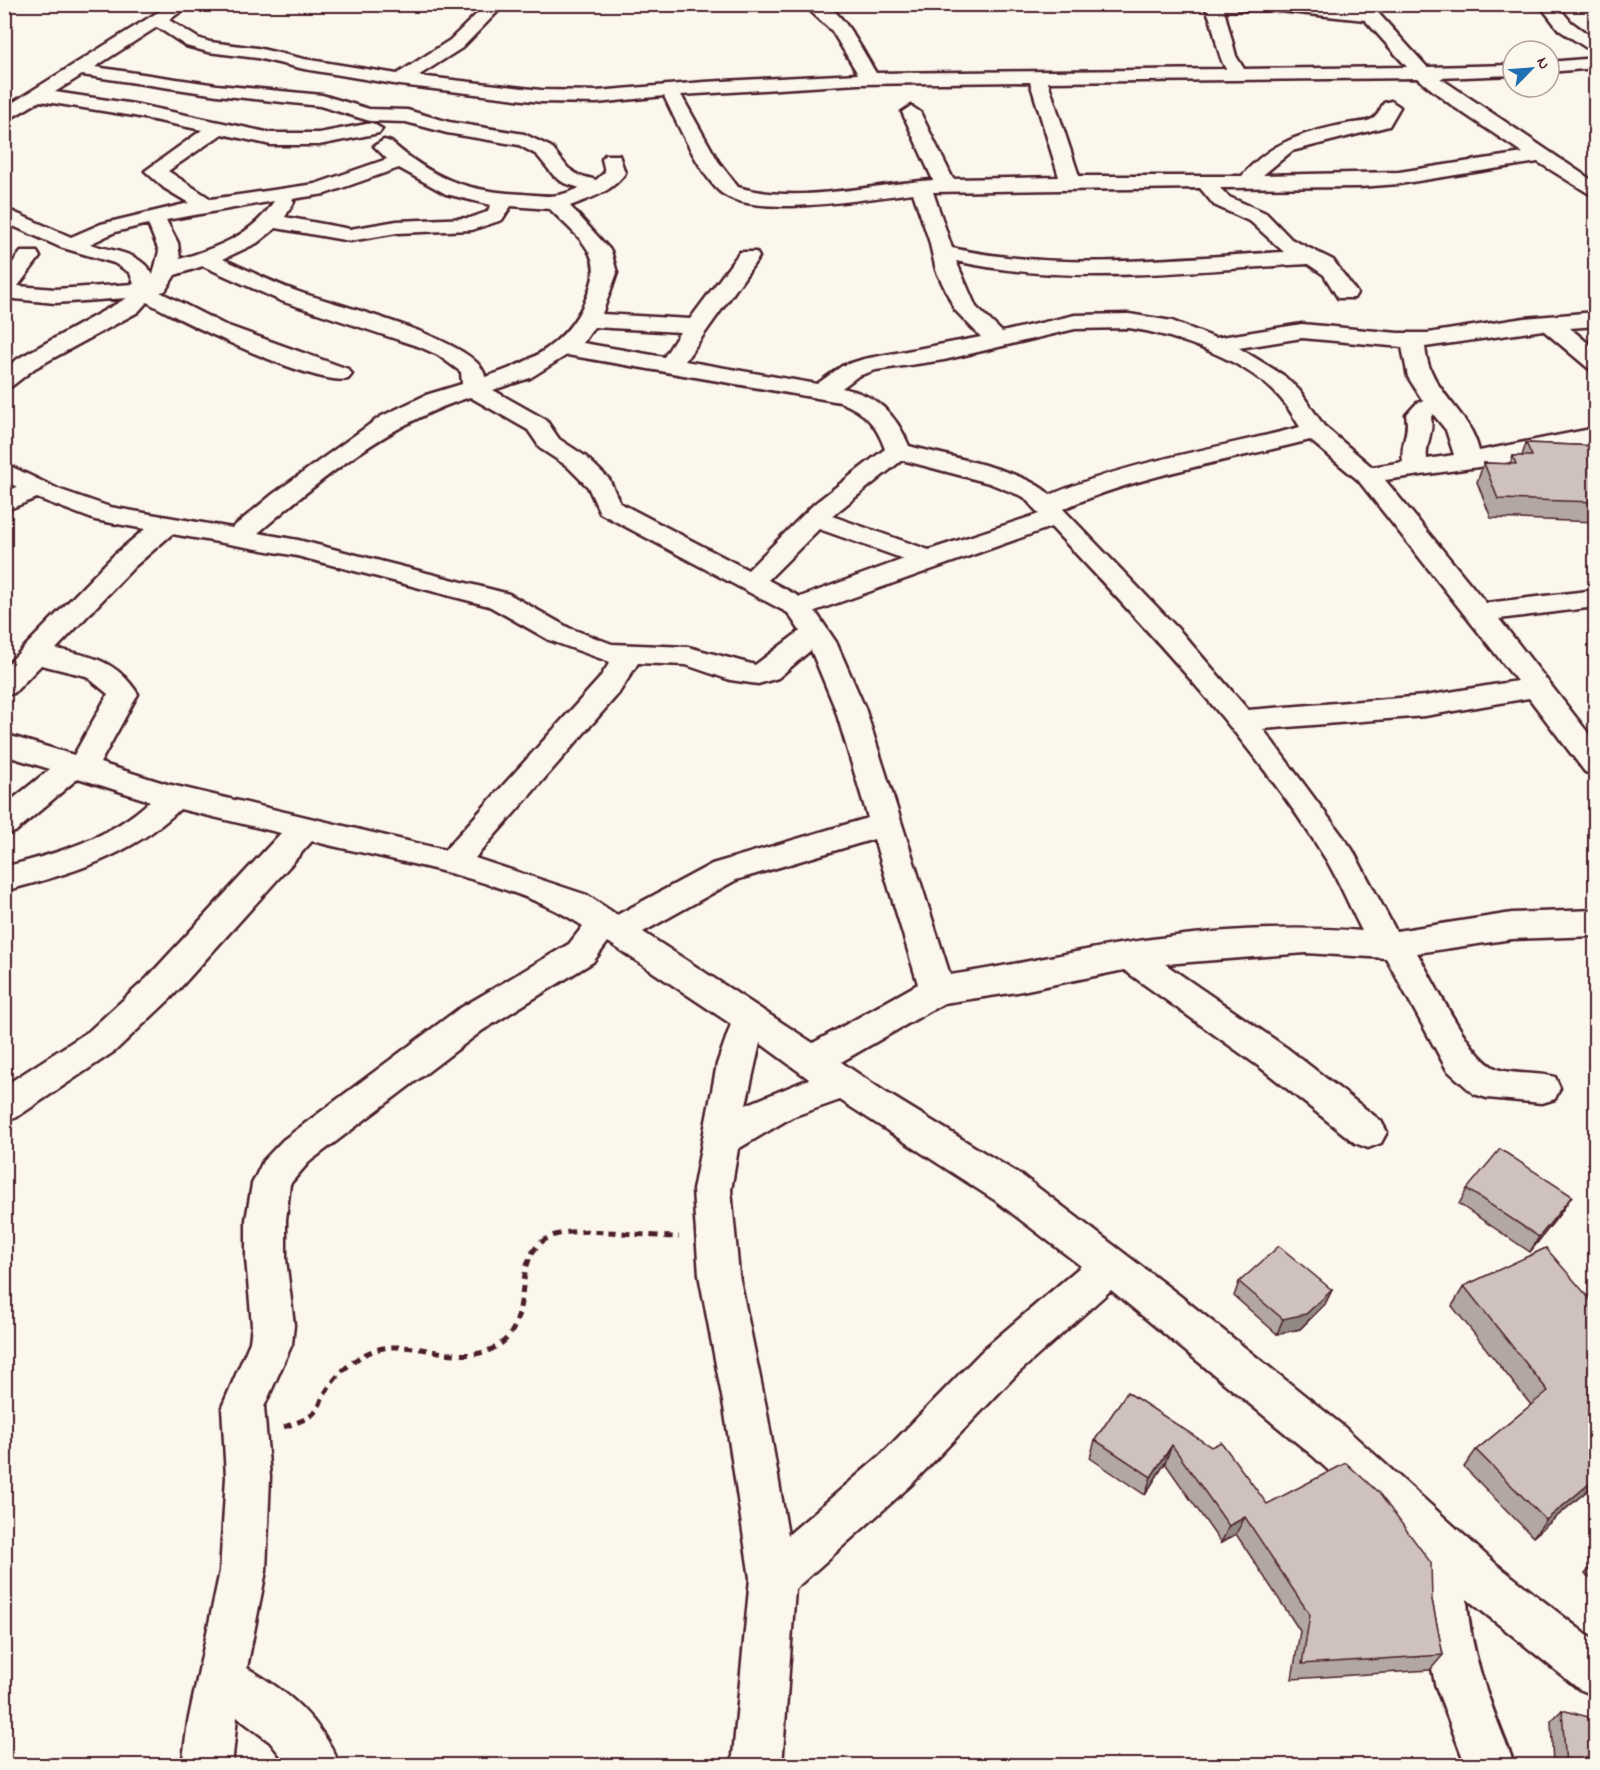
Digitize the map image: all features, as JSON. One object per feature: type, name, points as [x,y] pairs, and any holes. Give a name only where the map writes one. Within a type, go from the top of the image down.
[{"type":"street","points":[[4,116],[183,4]]},
{"type":"street","points":[[497,4],[456,44],[396,79],[370,106],[370,119],[376,140],[401,161],[450,188],[475,196],[504,200],[557,204],[600,187],[615,173],[612,159]]},
{"type":"street","points":[[811,4],[839,29],[870,79]]},
{"type":"street","points":[[1547,4],[1565,26],[1596,49]]},
{"type":"street","points":[[1211,5],[1365,10],[1422,73],[1540,156],[1596,192]]},
{"type":"street","points":[[1211,5],[1217,12],[1227,56],[1239,76]]},
{"type":"street","points":[[159,21],[192,42],[208,47],[257,53],[304,64],[396,79],[541,96],[597,97],[870,79],[1239,76],[1501,70]]},
{"type":"street","points":[[1561,66],[1596,63]]},
{"type":"street","points":[[76,69],[217,90],[322,101],[370,119]]},
{"type":"street","points":[[1037,77],[1071,183]]},
{"type":"street","points":[[670,91],[715,174],[727,189],[746,197],[780,200],[946,185],[1399,178],[1540,156]]},
{"type":"street","points":[[4,96],[134,110],[271,139],[319,139],[370,119],[407,116],[447,128],[524,140],[544,151],[561,172],[571,179],[600,187]]},
{"type":"street","points":[[1247,182],[1261,165],[1285,147],[1348,129],[1375,125],[1382,122],[1391,107]]},
{"type":"street","points":[[911,112],[946,185]]},
{"type":"street","points":[[4,381],[27,363],[130,307],[146,294],[171,263],[182,208],[155,171],[218,128]]},
{"type":"street","points":[[72,244],[108,228],[182,208],[288,195],[338,184],[401,161]]},
{"type":"street","points":[[1207,182],[1213,194],[1223,204],[1255,215],[1290,247],[1315,257],[1336,273],[1346,293]]},
{"type":"street","points":[[921,187],[947,270],[966,310],[996,339]]},
{"type":"street","points":[[211,261],[253,236],[273,220],[288,195]]},
{"type":"street","points":[[182,208],[222,210],[350,235],[397,227],[464,225],[484,222],[495,216],[504,200]]},
{"type":"street","points":[[239,536],[282,499],[389,422],[435,400],[522,373],[573,341],[587,320],[606,273],[600,251],[557,204]]},
{"type":"street","points":[[4,214],[72,244],[133,265],[139,270],[145,283],[146,294]]},
{"type":"street","points":[[942,252],[996,264],[1051,267],[1130,267],[1315,257]]},
{"type":"street","points":[[29,256],[4,290],[55,296],[127,291],[146,294],[215,329],[281,355],[340,374]]},
{"type":"street","points":[[672,364],[696,326],[748,257]]},
{"type":"street","points":[[133,265],[211,261],[289,296],[446,350],[473,369],[474,389]]},
{"type":"street","points":[[1215,345],[1302,331],[1413,340],[1596,319]]},
{"type":"street","points":[[587,320],[696,326]]},
{"type":"street","points":[[822,392],[850,371],[872,364],[944,353],[1075,322],[1129,321],[1164,326],[1241,357],[1275,380],[1291,395],[1315,431],[1367,475],[1479,612],[1596,765]]},
{"type":"street","points":[[1548,323],[1567,336],[1596,363]]},
{"type":"street","points":[[1413,340],[1412,354],[1417,372],[1436,405],[1464,439],[1468,460]]},
{"type":"street","points":[[564,347],[672,364],[854,399],[881,413],[891,429],[898,451]]},
{"type":"street","points":[[474,389],[537,425],[550,444],[576,461],[600,484],[609,507],[657,536],[752,581],[798,607],[822,642],[849,708],[937,990]]},
{"type":"street","points":[[1416,467],[1413,446],[1421,429],[1419,415],[1426,408],[1436,405]]},
{"type":"street","points":[[798,607],[1050,512],[1082,491],[1178,462],[1246,449],[1315,431]]},
{"type":"street","points":[[1367,475],[1541,448],[1596,435]]},
{"type":"street","points":[[752,581],[815,519],[898,451]]},
{"type":"street","points":[[898,451],[998,478],[1033,492],[1171,638],[1274,762],[1341,857],[1460,1060],[1487,1083],[1542,1088]]},
{"type":"street","points":[[4,470],[37,488],[104,514],[239,536],[342,558],[499,600],[559,634],[608,653],[688,656],[740,674],[758,675],[768,671],[789,652],[816,633]]},
{"type":"street","points":[[4,503],[37,488]]},
{"type":"street","points":[[815,519],[929,559]]},
{"type":"street","points":[[4,686],[124,561],[166,525]]},
{"type":"street","points":[[1479,612],[1596,598]]},
{"type":"street","points":[[4,824],[77,767],[123,694],[113,677],[81,664],[34,654]]},
{"type":"street","points":[[452,863],[609,686],[629,655]]},
{"type":"street","points":[[1240,721],[1425,706],[1536,687]]},
{"type":"street","points":[[4,744],[173,797],[492,874],[575,904],[845,1084],[1010,1189],[1328,1441],[1480,1580],[1596,1672]]},
{"type":"street","points":[[4,879],[94,854],[150,822],[173,797]]},
{"type":"street","points":[[207,1766],[220,1680],[243,1571],[248,1477],[243,1407],[271,1344],[273,1305],[266,1259],[266,1220],[271,1184],[277,1172],[296,1151],[470,1020],[581,953],[610,927],[724,872],[886,824]]},
{"type":"street","points":[[4,1106],[102,1041],[159,988],[304,828]]},
{"type":"street","points":[[813,1062],[834,1047],[937,990],[1017,979],[1129,956],[1252,942],[1306,940],[1391,944],[1512,926],[1596,923]]},
{"type":"street","points":[[1129,956],[1274,1058],[1368,1132]]},
{"type":"street","points":[[750,1019],[735,1064],[711,1190],[719,1275],[745,1407],[772,1578],[758,1766]]},
{"type":"street","points":[[720,1142],[747,1121],[800,1096],[845,1084]]},
{"type":"street","points":[[772,1578],[895,1471],[1001,1361],[1110,1266]]},
{"type":"street","points":[[1442,1545],[1445,1616],[1459,1684],[1491,1766]]},
{"type":"street","points":[[220,1680],[271,1709],[309,1751],[316,1766]]},
{"type":"path","points":[[245,1445],[316,1412],[325,1393],[341,1372],[358,1357],[380,1348],[422,1347],[470,1355],[501,1344],[513,1330],[519,1312],[528,1260],[538,1244],[553,1236],[588,1234],[716,1236]]},
{"type":"building","points":[[1526,443],[1596,446],[1596,502],[1498,499],[1484,463],[1516,464],[1513,456],[1532,456]]},
{"type":"building","points":[[1500,1149],[1572,1196],[1539,1237],[1467,1189]]},
{"type":"building","points":[[1279,1246],[1332,1290],[1306,1314],[1283,1319],[1239,1282]]},
{"type":"building","points":[[1546,1248],[1596,1306],[1596,1478],[1546,1520],[1476,1450],[1548,1391],[1464,1286]]},
{"type":"building","points":[[1127,1392],[1211,1447],[1221,1442],[1267,1504],[1346,1463],[1379,1493],[1431,1563],[1432,1600],[1443,1655],[1302,1664],[1310,1615],[1245,1517],[1229,1526],[1172,1445],[1151,1477],[1095,1440]]},
{"type":"building","points":[[1562,1710],[1596,1719],[1596,1766],[1566,1766]]}]
